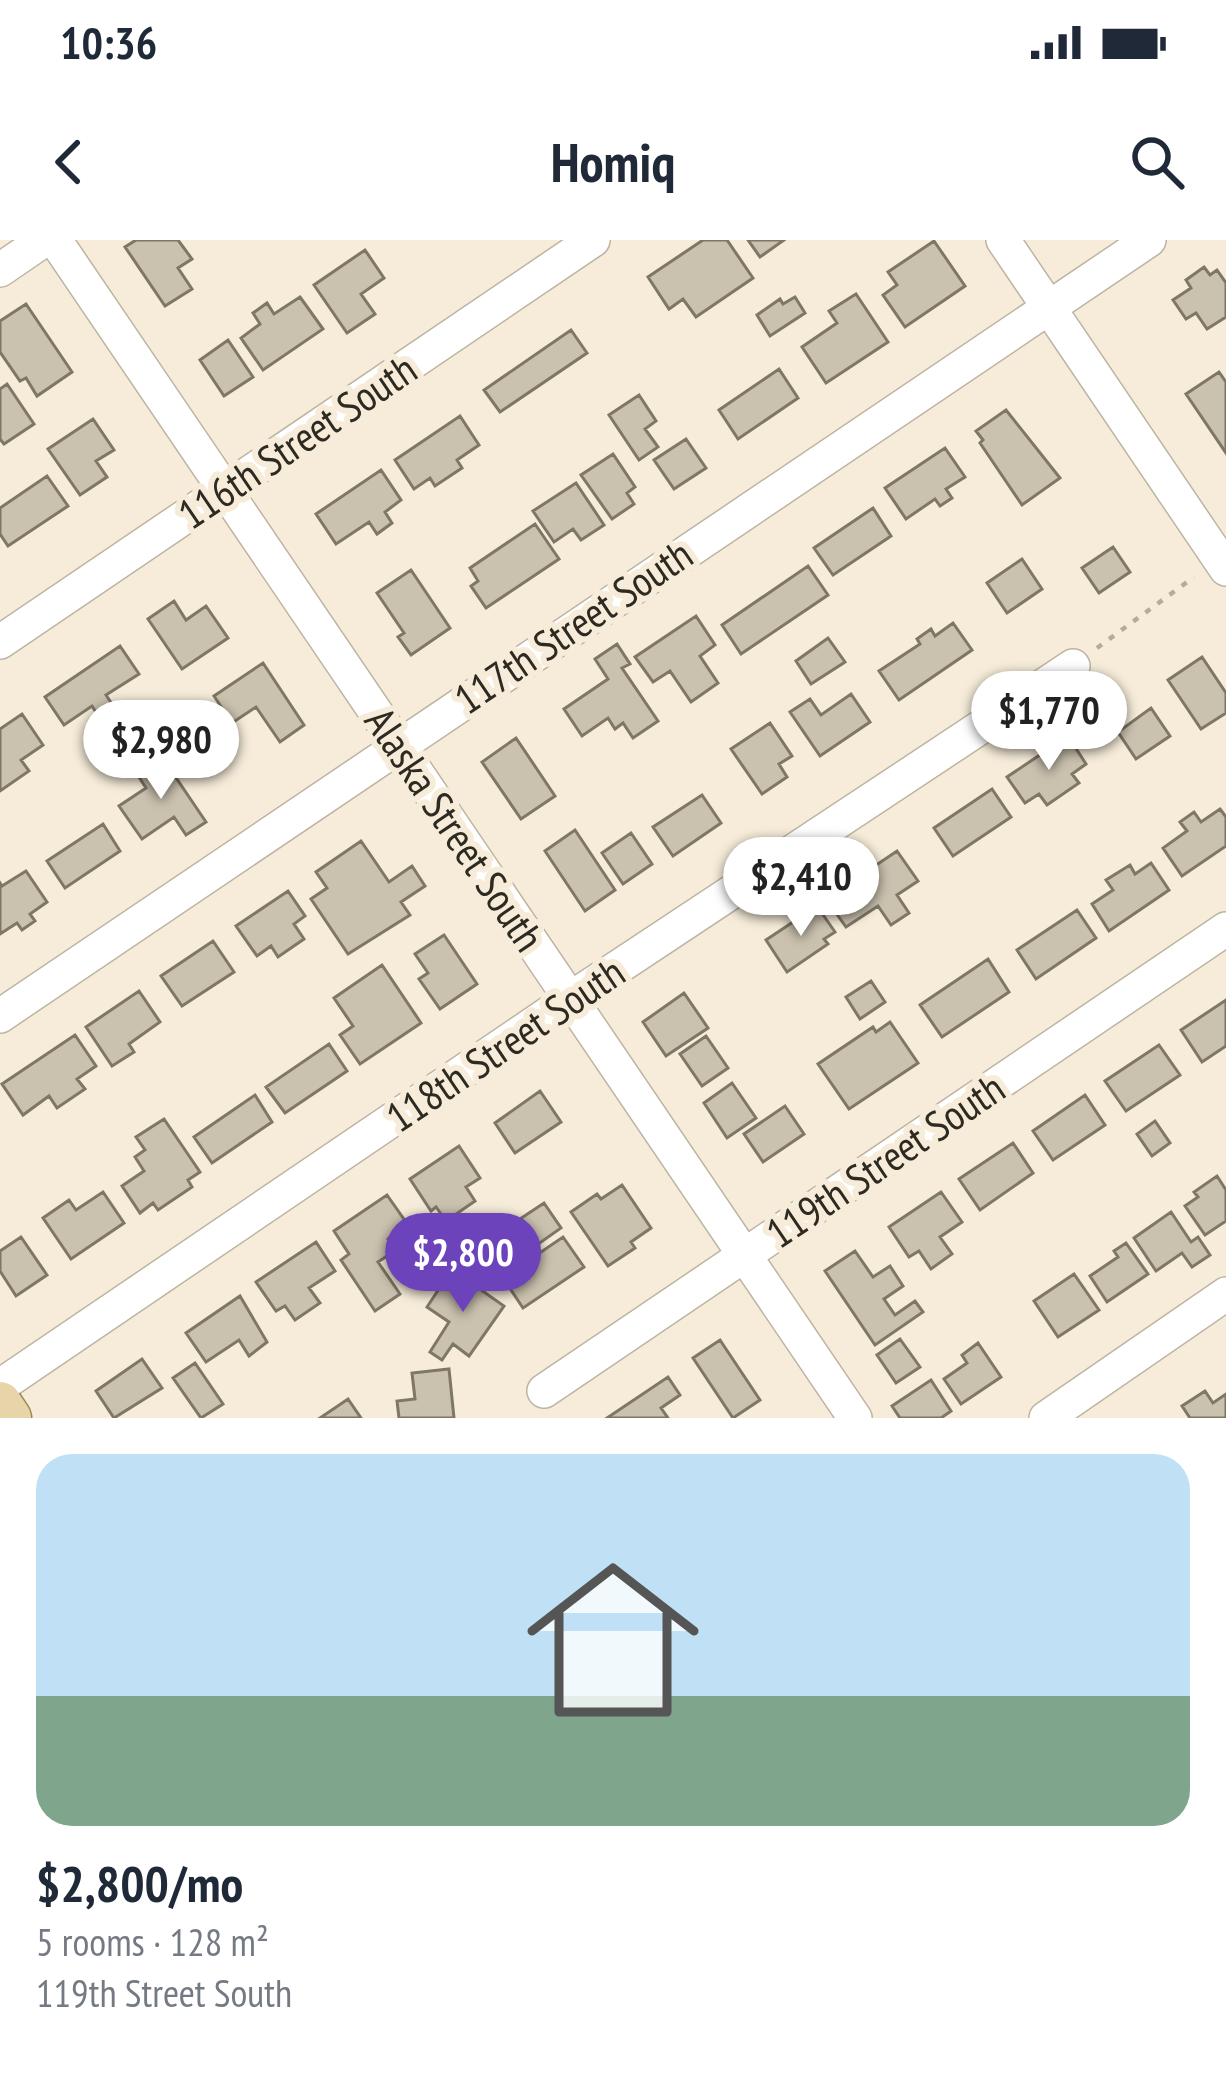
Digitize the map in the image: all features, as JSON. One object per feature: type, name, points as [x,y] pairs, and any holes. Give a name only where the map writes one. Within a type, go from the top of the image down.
[{"type":"main road","points":[[0,1402],[10,1418]]},
{"type":"street","points":[[0,270],[44,240]]},
{"type":"street","name":"Alaska Street South","points":[[55,240],[855,1418]]},
{"type":"street","name":"116th Street South","points":[[0,642],[593,240]]},
{"type":"street","points":[[1003,240],[1224,560]]},
{"type":"street","name":"117th Street South","points":[[0,1016],[1149,240]]},
{"type":"street","name":"118th Street South","points":[[0,1386],[1073,666]]},
{"type":"street","name":"119th Street South","points":[[544,1391],[1226,929]]},
{"type":"street","points":[[1046,1418],[1226,1294]]},
{"type":"path","points":[[1073,666],[1224,560]]},
{"type":"building","points":[[136,240],[178,240],[192,259],[178,268],[192,289],[165,306],[125,247]]},
{"type":"building","points":[[703,240],[727,240],[753,278],[696,317],[683,299],[669,309],[648,277]]},
{"type":"building","points":[[748,240],[784,240],[760,257]]},
{"type":"building","points":[[934,241],[965,286],[905,327],[883,295],[897,285],[888,272]]},
{"type":"building","points":[[365,250],[384,278],[361,294],[375,314],[347,333],[314,285]]},
{"type":"building","points":[[1204,267],[1210,275],[1217,270],[1226,283],[1226,317],[1207,329],[1196,313],[1186,319],[1173,300],[1191,288],[1186,280]]},
{"type":"building","points":[[856,294],[888,342],[826,383],[802,347],[837,323],[829,311]]},
{"type":"building","points":[[300,297],[323,329],[263,370],[241,338],[260,324],[253,313],[267,303],[274,314]]},
{"type":"building","points":[[795,297],[805,313],[770,336],[757,315],[780,299],[783,304]]},
{"type":"building","points":[[26,304],[72,372],[37,396],[0,352],[0,321]]},
{"type":"building","points":[[571,330],[587,353],[500,412],[484,390]]},
{"type":"building","points":[[228,340],[253,377],[224,396],[200,360]]},
{"type":"building","points":[[779,369],[798,398],[738,439],[719,410]]},
{"type":"building","points":[[1219,372],[1226,382],[1226,453],[1186,394]]},
{"type":"building","points":[[7,384],[34,424],[4,444],[0,439],[0,389]]},
{"type":"building","points":[[639,395],[656,421],[645,429],[658,447],[639,460],[609,415]]},
{"type":"building","points":[[1006,410],[1060,478],[1022,505],[976,431]]},
{"type":"building","points":[[460,416],[479,445],[457,460],[462,468],[435,486],[430,478],[414,489],[395,460]]},
{"type":"building","points":[[93,419],[114,450],[96,461],[107,477],[80,495],[48,449]]},
{"type":"building","points":[[686,439],[706,468],[674,489],[654,460]]},
{"type":"building","points":[[945,448],[965,477],[946,489],[952,498],[940,506],[935,499],[906,519],[885,488]]},
{"type":"building","points":[[613,454],[635,487],[627,493],[634,504],[612,519],[581,475]]},
{"type":"building","points":[[381,470],[401,500],[385,512],[392,523],[377,534],[369,522],[336,544],[316,514]]},
{"type":"building","points":[[47,476],[68,506],[8,546],[0,534],[0,508]]},
{"type":"building","points":[[576,483],[604,525],[581,540],[573,529],[554,542],[533,511]]},
{"type":"building","points":[[873,508],[891,536],[833,575],[814,548]]},
{"type":"building","points":[[535,524],[559,559],[486,608],[471,586],[478,581],[470,568]]},
{"type":"building","points":[[1113,547],[1130,572],[1099,593],[1082,568]]},
{"type":"building","points":[[1022,559],[1042,589],[1007,613],[987,583]]},
{"type":"building","points":[[808,566],[828,595],[741,654],[722,625]]},
{"type":"building","points":[[411,570],[450,628],[411,655],[398,637],[404,633],[377,593]]},
{"type":"building","points":[[174,601],[186,620],[206,606],[228,638],[182,669],[148,619]]},
{"type":"building","points":[[696,616],[715,645],[700,656],[718,683],[691,702],[670,671],[653,682],[635,657]]},
{"type":"building","points":[[953,623],[972,650],[899,700],[879,671],[920,644],[917,639],[931,629],[935,636]]},
{"type":"building","points":[[828,638],[845,662],[811,684],[796,661]]},
{"type":"building","points":[[617,644],[630,664],[622,668],[658,721],[633,738],[623,723],[615,729],[608,718],[582,736],[564,709],[608,679],[595,659]]},
{"type":"building","points":[[120,646],[139,674],[106,695],[112,704],[97,714],[92,706],[64,725],[45,697]]},
{"type":"building","points":[[1202,657],[1226,693],[1226,713],[1201,729],[1168,680]]},
{"type":"building","points":[[263,663],[304,725],[280,742],[256,707],[232,723],[214,696]]},
{"type":"building","points":[[851,694],[870,722],[820,756],[790,712],[810,699],[821,715]]},
{"type":"building","points":[[1151,708],[1170,736],[1136,759],[1118,732]]},
{"type":"building","points":[[22,714],[43,745],[21,760],[29,771],[0,791],[0,729]]},
{"type":"building","points":[[770,723],[792,756],[779,764],[787,777],[762,794],[731,749]]},
{"type":"building","points":[[1068,736],[1086,764],[1072,774],[1079,783],[1047,805],[1039,794],[1025,803],[1007,777]]},
{"type":"building","points":[[516,738],[555,796],[521,819],[482,762]]},
{"type":"building","points":[[162,757],[206,822],[186,835],[174,817],[142,839],[119,806],[146,788],[137,774]]},
{"type":"building","points":[[992,789],[1011,817],[953,856],[934,828]]},
{"type":"building","points":[[702,795],[721,823],[673,856],[653,827]]},
{"type":"building","points":[[1220,809],[1226,817],[1226,846],[1182,876],[1163,848],[1187,831],[1180,822],[1194,812],[1201,822]]},
{"type":"building","points":[[103,824],[120,851],[65,888],[47,861]]},
{"type":"building","points":[[575,830],[615,890],[585,911],[545,851]]},
{"type":"building","points":[[631,833],[652,864],[623,884],[602,853]]},
{"type":"building","points":[[361,841],[389,882],[412,866],[425,886],[401,902],[410,915],[348,954],[311,899],[327,888],[316,872]]},
{"type":"building","points":[[897,851],[918,881],[897,895],[909,913],[891,925],[878,906],[846,927],[826,899]]},
{"type":"building","points":[[1151,863],[1169,890],[1109,931],[1092,904],[1113,890],[1106,880],[1130,865],[1135,874]]},
{"type":"building","points":[[26,871],[47,902],[30,914],[35,921],[22,930],[17,923],[0,934],[0,883]]},
{"type":"building","points":[[288,891],[305,916],[294,924],[304,939],[278,957],[271,946],[257,956],[236,926]]},
{"type":"building","points":[[817,906],[835,932],[824,939],[828,944],[787,972],[766,940]]},
{"type":"building","points":[[1077,910],[1096,938],[1036,979],[1017,950]]},
{"type":"building","points":[[444,935],[477,984],[440,1009],[419,979],[428,973],[415,954]]},
{"type":"building","points":[[213,941],[234,972],[182,1006],[161,976]]},
{"type":"building","points":[[988,959],[1009,992],[942,1037],[920,1005]]},
{"type":"building","points":[[382,965],[421,1023],[360,1064],[340,1035],[353,1026],[334,998]]},
{"type":"building","points":[[871,981],[885,1002],[860,1019],[846,997]]},
{"type":"building","points":[[139,991],[160,1022],[129,1044],[134,1052],[112,1066],[86,1027]]},
{"type":"building","points":[[684,993],[708,1028],[666,1056],[643,1022]]},
{"type":"building","points":[[1226,1000],[1226,1046],[1202,1062],[1181,1030]]},
{"type":"building","points":[[890,1022],[918,1063],[849,1109],[818,1064],[873,1027],[876,1032]]},
{"type":"building","points":[[75,1035],[96,1066],[77,1079],[85,1089],[57,1108],[49,1096],[23,1115],[2,1084]]},
{"type":"building","points":[[706,1036],[728,1068],[702,1086],[680,1054]]},
{"type":"building","points":[[329,1044],[347,1071],[285,1113],[266,1087]]},
{"type":"building","points":[[1159,1045],[1180,1075],[1126,1111],[1105,1081]]},
{"type":"building","points":[[732,1083],[756,1118],[727,1138],[704,1103]]},
{"type":"building","points":[[540,1091],[561,1122],[515,1153],[495,1123]]},
{"type":"building","points":[[255,1095],[272,1122],[212,1163],[194,1137]]},
{"type":"building","points":[[1085,1095],[1105,1125],[1053,1160],[1033,1131]]},
{"type":"building","points":[[785,1106],[804,1134],[763,1162],[744,1134]]},
{"type":"building","points":[[164,1119],[200,1172],[188,1180],[192,1187],[158,1210],[153,1203],[140,1213],[122,1186],[144,1171],[135,1157],[145,1150],[136,1137]]},
{"type":"building","points":[[1155,1121],[1170,1143],[1152,1156],[1137,1134]]},
{"type":"building","points":[[1013,1143],[1033,1173],[980,1210],[959,1179]]},
{"type":"building","points":[[459,1146],[480,1178],[466,1187],[475,1201],[446,1221],[436,1207],[431,1211],[410,1179]]},
{"type":"building","points":[[1217,1176],[1226,1190],[1226,1221],[1205,1235],[1185,1206],[1198,1197],[1194,1192]]},
{"type":"building","points":[[622,1185],[651,1228],[631,1242],[635,1248],[608,1266],[571,1212],[597,1194],[601,1199]]},
{"type":"building","points":[[103,1192],[124,1223],[71,1259],[43,1218],[69,1200],[76,1210]]},
{"type":"building","points":[[941,1192],[962,1222],[940,1237],[952,1254],[931,1269],[919,1251],[909,1257],[889,1227]]},
{"type":"building","points":[[387,1195],[408,1225],[388,1239],[396,1250],[378,1262],[400,1294],[375,1311],[341,1260],[349,1254],[334,1231]]},
{"type":"building","points":[[544,1203],[561,1228],[537,1245],[520,1219]]},
{"type":"building","points":[[1171,1212],[1191,1242],[1198,1237],[1210,1255],[1192,1267],[1182,1253],[1156,1271],[1134,1238]]},
{"type":"building","points":[[21,1237],[47,1275],[16,1296],[0,1271],[0,1251]]},
{"type":"building","points":[[563,1237],[584,1267],[523,1308],[503,1278]]},
{"type":"building","points":[[316,1242],[335,1271],[309,1288],[320,1303],[295,1320],[285,1306],[276,1311],[256,1282]]},
{"type":"building","points":[[1126,1243],[1148,1274],[1107,1302],[1090,1276],[1118,1257],[1114,1251]]},
{"type":"building","points":[[855,1251],[873,1277],[890,1266],[903,1286],[884,1299],[895,1315],[915,1301],[923,1312],[875,1345],[825,1271]]},
{"type":"building","points":[[457,1273],[504,1306],[469,1356],[453,1344],[442,1360],[430,1352],[449,1322],[427,1307],[443,1283],[447,1286]]},
{"type":"building","points":[[1074,1274],[1099,1310],[1058,1337],[1034,1301]]},
{"type":"building","points":[[240,1296],[267,1342],[249,1356],[239,1340],[206,1362],[186,1333]]},
{"type":"building","points":[[900,1339],[920,1367],[896,1383],[877,1355]]},
{"type":"building","points":[[720,1340],[760,1400],[733,1418],[693,1358]]},
{"type":"building","points":[[978,1343],[1001,1377],[961,1404],[944,1379],[967,1363],[962,1355]]},
{"type":"building","points":[[142,1359],[162,1388],[114,1418],[96,1391]]},
{"type":"building","points":[[195,1363],[223,1404],[201,1418],[173,1378]]},
{"type":"building","points":[[449,1369],[454,1418],[399,1418],[397,1401],[415,1399],[412,1373]]},
{"type":"building","points":[[668,1377],[680,1395],[661,1408],[668,1418],[607,1418]]},
{"type":"building","points":[[931,1380],[951,1411],[941,1418],[900,1418],[892,1406]]},
{"type":"building","points":[[1205,1391],[1213,1403],[1226,1394],[1226,1418],[1190,1418],[1182,1406]]},
{"type":"building","points":[[348,1399],[361,1418],[320,1418]]}]
